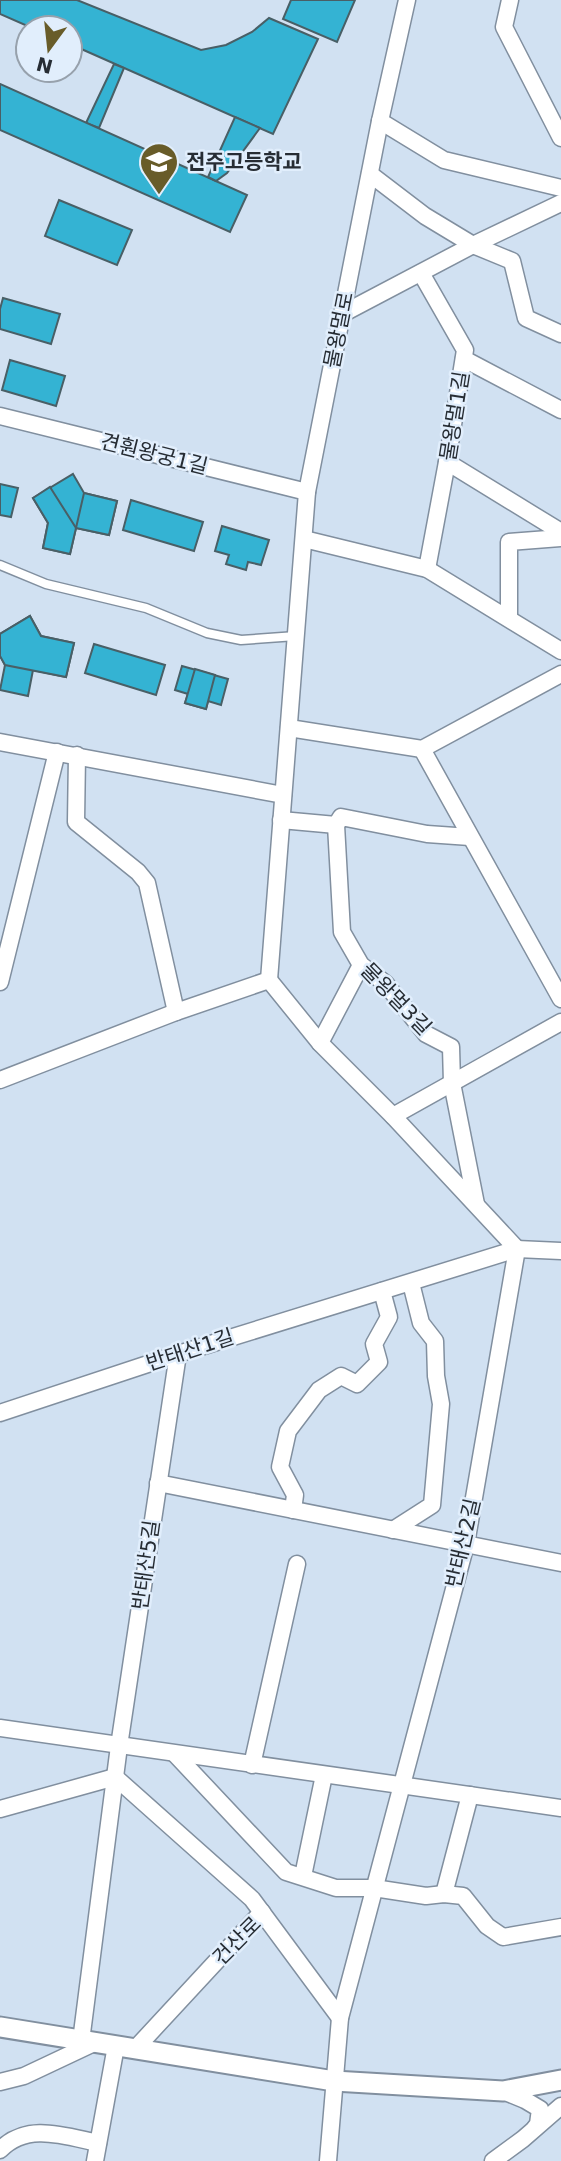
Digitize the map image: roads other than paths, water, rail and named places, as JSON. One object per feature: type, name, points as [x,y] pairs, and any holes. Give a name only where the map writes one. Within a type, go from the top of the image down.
[{"type":"street","name":"물왕멀로","points":[[269,980],[307,492],[380,121],[408,0]]},
{"type":"street","points":[[510,0],[504,27],[561,138]]},
{"type":"street","points":[[380,121],[444,160],[561,188]]},
{"type":"street","points":[[370,174],[425,216],[473,245],[512,261],[526,318],[561,334]]},
{"type":"street","points":[[342,313],[561,203]]},
{"type":"street","name":"물왕멀1길","points":[[421,273],[465,350],[427,569]]},
{"type":"street","points":[[464,359],[561,410]]},
{"type":"street","name":"견훤왕궁1길","points":[[0,416],[307,492]]},
{"type":"street","points":[[447,462],[561,532]]},
{"type":"street","points":[[509,617],[509,542],[561,538]]},
{"type":"street","points":[[304,539],[427,569],[561,651]]},
{"type":"street","points":[[289,728],[422,749],[561,674]]},
{"type":"street","points":[[0,742],[284,795]]},
{"type":"street","points":[[422,749],[561,999]]},
{"type":"street","points":[[0,982],[57,752]]},
{"type":"street","points":[[76,755],[76,822],[138,872],[147,883],[176,1012]]},
{"type":"street","points":[[281,820],[336,825],[341,817],[427,834],[470,836]]},
{"type":"street","name":"물왕멀3길","points":[[336,825],[342,932],[361,965],[385,983],[426,1034],[450,1047],[452,1083],[476,1207]]},
{"type":"street","points":[[320,1043],[361,965]]},
{"type":"street","points":[[0,1080],[176,1012],[269,980],[320,1043],[394,1116],[517,1249]]},
{"type":"street","points":[[394,1116],[561,1022]]},
{"type":"street","name":"반태산1길","points":[[0,1413],[178,1354],[517,1249],[561,1251]]},
{"type":"street","name":"반태산2길","points":[[340,2018],[466,1545],[517,1249]]},
{"type":"street","points":[[393,1530],[432,1506],[441,1404],[436,1376],[435,1341],[421,1322],[411,1283]]},
{"type":"street","points":[[293,1510],[295,1495],[280,1467],[288,1431],[318,1390],[341,1376],[356,1384],[379,1362],[374,1344],[389,1317],[382,1291]]},
{"type":"street","name":"반태산5길","points":[[87,2042],[119,1746],[178,1354]]},
{"type":"street","points":[[158,1483],[561,1563]]},
{"type":"street","points":[[252,1765],[297,1564]]},
{"type":"street","points":[[0,1728],[561,1808]]},
{"type":"street","points":[[175,1754],[286,1872],[336,1888],[374,1888],[426,1896],[463,1896],[487,1926],[503,1937],[561,1927]]},
{"type":"street","points":[[303,1876],[324,1775]]},
{"type":"street","points":[[0,1808],[115,1777],[251,1899],[262,1912]]},
{"type":"street","points":[[444,1894],[470,1795]]},
{"type":"street","name":"건산로","points":[[136,2048],[262,1912],[340,2018]]},
{"type":"street","points":[[328,2161],[340,2018]]},
{"type":"street","points":[[0,2026],[334,2081],[503,2091],[561,2080]]},
{"type":"street","points":[[0,2082],[24,2076],[87,2042]]},
{"type":"street","points":[[95,2161],[116,2046]]},
{"type":"street","points":[[503,2091],[540,2109],[538,2124],[523,2139]]},
{"type":"street","points":[[493,2161],[561,2106]]},
{"type":"street","points":[[0,2150],[7,2142],[34,2132],[98,2143]]},
{"type":"lane","points":[[0,565],[46,584],[146,608],[207,633],[241,640],[296,636]]},
{"type":"place","name":"전주고등학교","points":[[159,196]]}]
